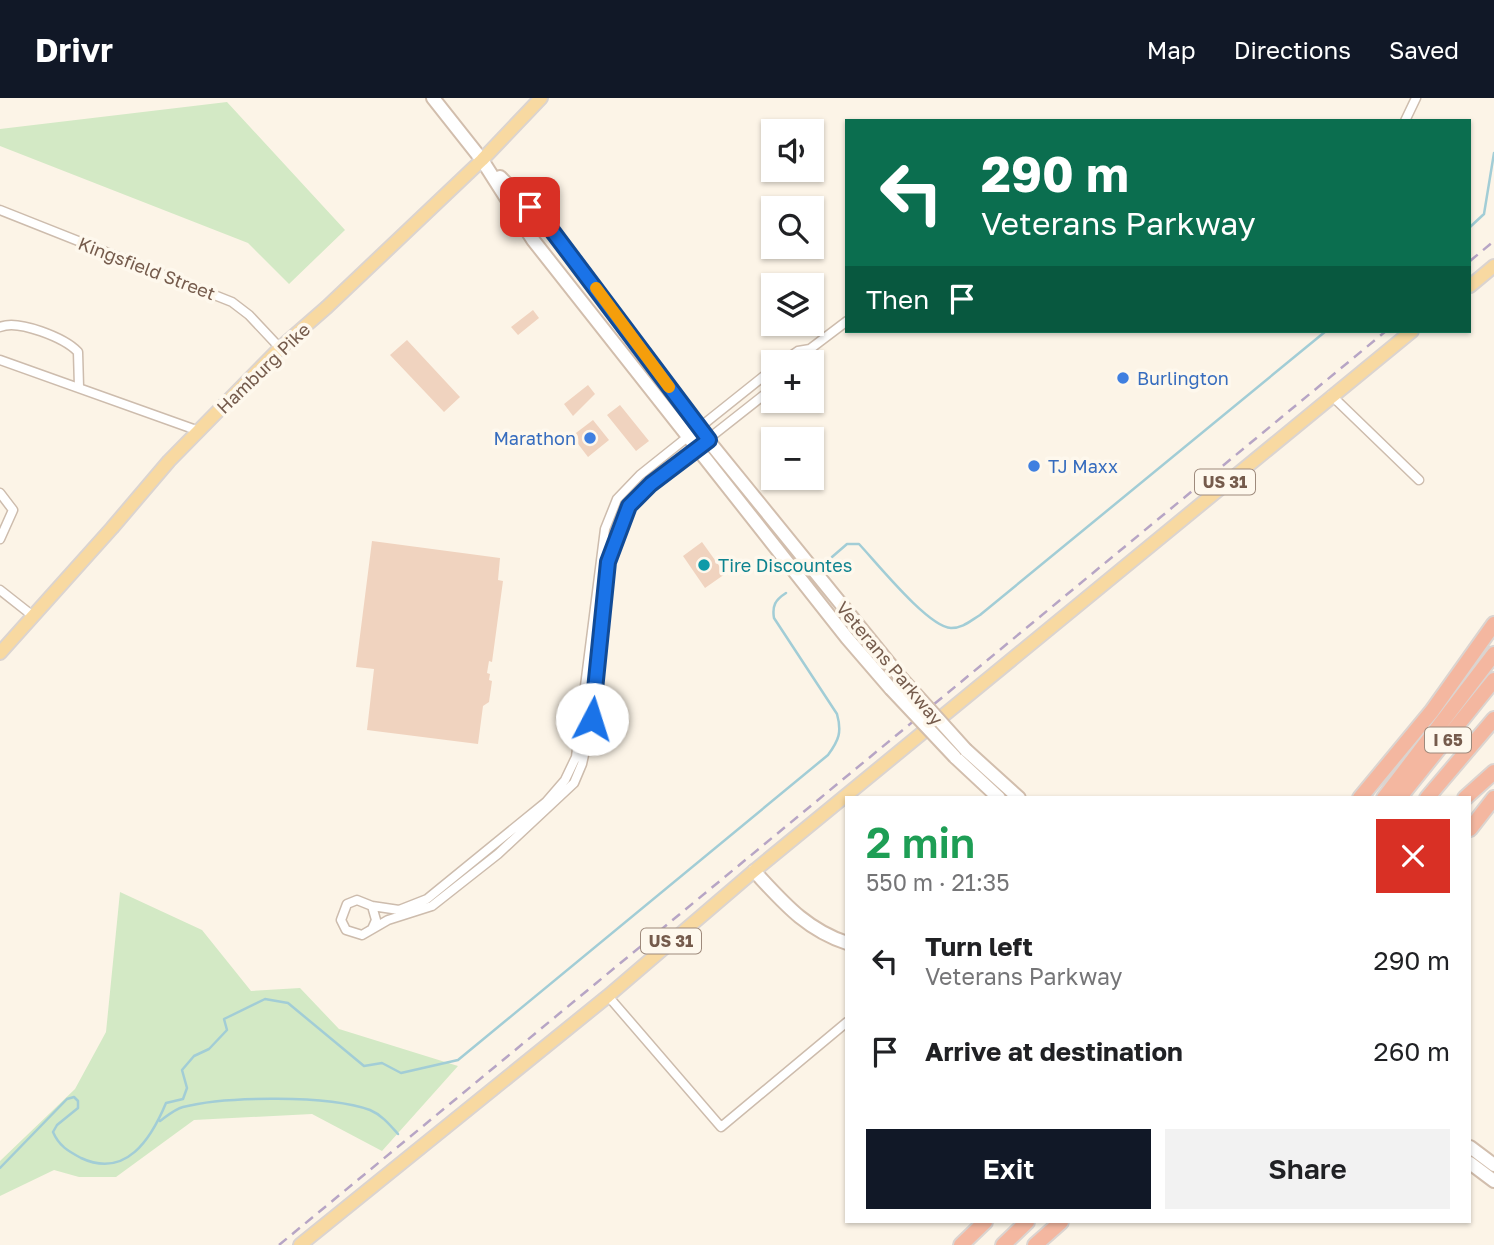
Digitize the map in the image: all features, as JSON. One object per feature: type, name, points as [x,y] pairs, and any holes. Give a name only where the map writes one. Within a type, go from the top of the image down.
[{"type":"highway","points":[[1432,711],[1494,612]]},
{"type":"highway","points":[[1362,796],[1432,711],[1494,624]]},
{"type":"highway","points":[[1386,796],[1494,654]]},
{"type":"highway","name":"I 65","points":[[1401,796],[1494,680]]},
{"type":"highway","name":"I 65","points":[[1429,796],[1494,719]]},
{"type":"highway","points":[[1467,796],[1494,772]]},
{"type":"highway","points":[[1471,829],[1494,798]]},
{"type":"highway","points":[[952,1245],[972,1223]]},
{"type":"highway","points":[[961,1245],[984,1223]]},
{"type":"highway","points":[[1003,1245],[1026,1223]]},
{"type":"highway","points":[[1035,1245],[1060,1223]]},
{"type":"main road","name":"Veterans Parkway","points":[[433,98],[482,160],[533,240],[997,796]]},
{"type":"main road","name":"Hamburg Pike","points":[[0,653],[113,528],[160,470],[280,348],[482,160],[541,98]]},
{"type":"main road","name":"Veterans Parkway","points":[[482,160],[547,224],[694,432]]},
{"type":"main road","points":[[1471,285],[1494,266]]},
{"type":"main road","name":"US 31","points":[[300,1245],[608,996],[754,871],[1409,333]]},
{"type":"main road","name":"Veterans Parkway","points":[[704,444],[847,638],[891,689],[960,754],[1016,796]]},
{"type":"main road","points":[[754,871],[787,907],[814,929],[845,942]]},
{"type":"main road","points":[[1471,1148],[1494,1165]]},
{"type":"main road","points":[[1471,1164],[1494,1181]]},
{"type":"street","points":[[1406,119],[1416,98]]},
{"type":"street","name":"Kingsfield Street","points":[[0,210],[232,302],[249,315],[280,348]]},
{"type":"street","points":[[804,350],[810,349],[845,323]]},
{"type":"street","points":[[0,327],[7,324],[20,325],[68,341],[78,352],[79,387]]},
{"type":"street","points":[[0,360],[199,431]]},
{"type":"street","points":[[761,378],[640,475],[617,499],[605,529],[576,757],[565,780],[546,802],[427,898],[399,910],[372,906],[363,900],[351,901],[343,909],[341,920],[351,933],[362,934],[388,920],[432,906],[498,854],[574,783],[582,764],[592,719],[607,575],[612,550],[629,506],[651,484],[761,398]]},
{"type":"street","points":[[1331,395],[1419,480]]},
{"type":"street","points":[[0,493],[13,510],[0,539]]},
{"type":"street","points":[[0,590],[33,616]]},
{"type":"street","points":[[372,906],[376,920],[372,929]]},
{"type":"street","points":[[608,996],[721,1127],[845,1024]]},
{"type":"green space","points":[[227,102],[345,230],[289,284],[248,243],[0,146],[0,129]]},
{"type":"green space","points":[[120,892],[202,930],[251,991],[300,988],[339,1029],[458,1066],[382,1151],[312,1114],[194,1120],[116,1177],[79,1177],[54,1170],[0,1196],[0,1161],[75,1089],[106,1032]]},
{"type":"building","points":[[533,310],[539,318],[518,335],[511,327]]},
{"type":"building","points":[[407,340],[460,397],[444,412],[390,355]]},
{"type":"building","points":[[588,385],[595,394],[573,416],[564,404]]},
{"type":"building","name":"Marathon","points":[[620,405],[649,441],[636,451],[607,415]]},
{"type":"building","name":"Marathon","points":[[593,420],[609,440],[588,457],[572,436]]},
{"type":"building","points":[[372,541],[500,558],[498,580],[503,581],[492,662],[489,661],[487,673],[492,681],[489,702],[483,706],[478,744],[367,730],[374,669],[356,667]]},
{"type":"building","name":"Tire Discountes","points":[[702,542],[725,574],[705,588],[683,556]]},
{"type":"waterway","points":[[1471,226],[1484,214],[1494,153]]},
{"type":"waterway","points":[[832,557],[847,544],[859,544],[929,617],[951,628],[963,625],[980,615],[1324,333]]},
{"type":"waterway","points":[[0,1168],[67,1099],[74,1097],[78,1101],[78,1108],[57,1125],[53,1132],[64,1148],[97,1163],[111,1163],[135,1152],[153,1130],[166,1103],[183,1099],[187,1088],[182,1070],[194,1056],[209,1049],[227,1030],[224,1019],[265,999],[288,1003],[364,1066],[382,1063],[401,1073],[458,1060],[832,750],[839,731],[837,714],[774,618],[775,604],[786,593]]},
{"type":"waterway","points":[[160,1121],[180,1108],[201,1103],[250,1099],[304,1100],[352,1105],[370,1110],[382,1117],[398,1134]]},
{"type":"railway","points":[[1471,260],[1494,241]]},
{"type":"railway","points":[[279,1245],[1384,333]]},
{"type":"slow traffic","points":[[596,288],[669,387]]},
{"type":"place","name":"Burlington","points":[[1123,378]]},
{"type":"place","name":"Marathon","points":[[590,438]]},
{"type":"place","name":"TJ Maxx","points":[[1034,466]]},
{"type":"place","name":"Tire Discountes","points":[[704,565]]},
{"type":"route","points":[[530,207],[547,224],[709,440],[651,484],[629,506],[608,562],[592,719]]}]
